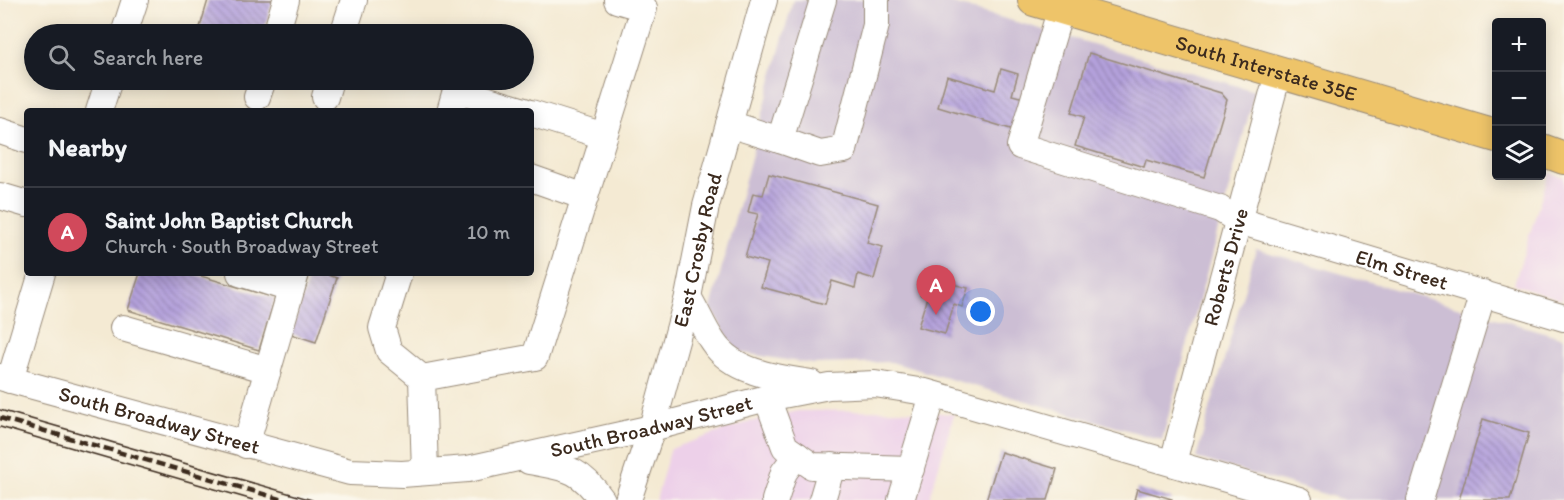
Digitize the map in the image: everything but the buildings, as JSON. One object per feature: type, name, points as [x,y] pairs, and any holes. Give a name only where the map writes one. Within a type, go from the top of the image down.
[{"type":"main road","name":"South Interstate 35E","points":[[1048,4],[1279,70],[1492,134]]},
{"type":"main road","points":[[1546,151],[1564,158]]},
{"type":"street","points":[[127,24],[135,0]]},
{"type":"street","points":[[279,24],[286,0]]},
{"type":"street","points":[[347,24],[354,0]]},
{"type":"street","points":[[422,378],[535,357],[644,8],[617,0]]},
{"type":"street","name":"East Crosby Road","points":[[628,500],[652,428],[688,297],[706,206],[764,0]]},
{"type":"street","points":[[780,140],[823,0]]},
{"type":"street","points":[[729,124],[819,154],[844,150],[876,25],[876,0]]},
{"type":"street","name":"Elm Street","points":[[1048,4],[1020,146],[1220,209],[1239,221],[1564,318]]},
{"type":"street","name":"Roberts Drive","points":[[1173,462],[1279,70]]},
{"type":"street","points":[[100,108],[106,90]]},
{"type":"street","points":[[451,108],[456,90],[514,108]]},
{"type":"street","points":[[534,114],[604,136]]},
{"type":"street","points":[[0,131],[24,139]]},
{"type":"street","points":[[534,179],[585,197]]},
{"type":"street","points":[[0,196],[24,203]]},
{"type":"street","points":[[5,379],[41,276]]},
{"type":"street","points":[[246,445],[294,281],[260,276]]},
{"type":"street","points":[[398,276],[382,328],[389,351],[422,378],[425,472]]},
{"type":"street","points":[[1420,500],[1483,293]]},
{"type":"street","points":[[688,297],[714,344],[743,368],[764,375],[829,386]]},
{"type":"street","points":[[123,328],[268,370]]},
{"type":"street","name":"South Broadway Street","points":[[5,379],[350,472],[402,474],[468,469],[652,428],[767,398],[829,386],[875,384],[933,395],[1299,500]]},
{"type":"street","points":[[901,500],[933,395]]},
{"type":"street","points":[[767,398],[785,447],[812,466],[911,469]]},
{"type":"street","points":[[775,500],[784,472],[797,455]]},
{"type":"street","points":[[517,459],[564,468],[579,474],[602,500]]},
{"type":"street","points":[[822,500],[832,466]]},
{"type":"shaded area","points":[[793,0],[940,0],[1255,91],[1162,440],[891,362],[812,364],[736,352],[711,308]]},
{"type":"shaded area","points":[[1549,173],[1564,177],[1564,292],[1562,300],[1514,284]]},
{"type":"shaded area","points":[[1256,249],[1564,338],[1564,500],[1345,500],[1196,458]]},
{"type":"shaded area","points":[[898,410],[954,414],[929,500],[656,500],[670,449],[749,422],[798,411]]},
{"type":"tram line","points":[[0,410],[312,500]]},
{"type":"tram line","points":[[0,427],[253,500]]},
{"type":"railway","points":[[0,418],[284,500]]},
{"type":"place","name":"Saint John Baptist Church","points":[[936,315]]}]
